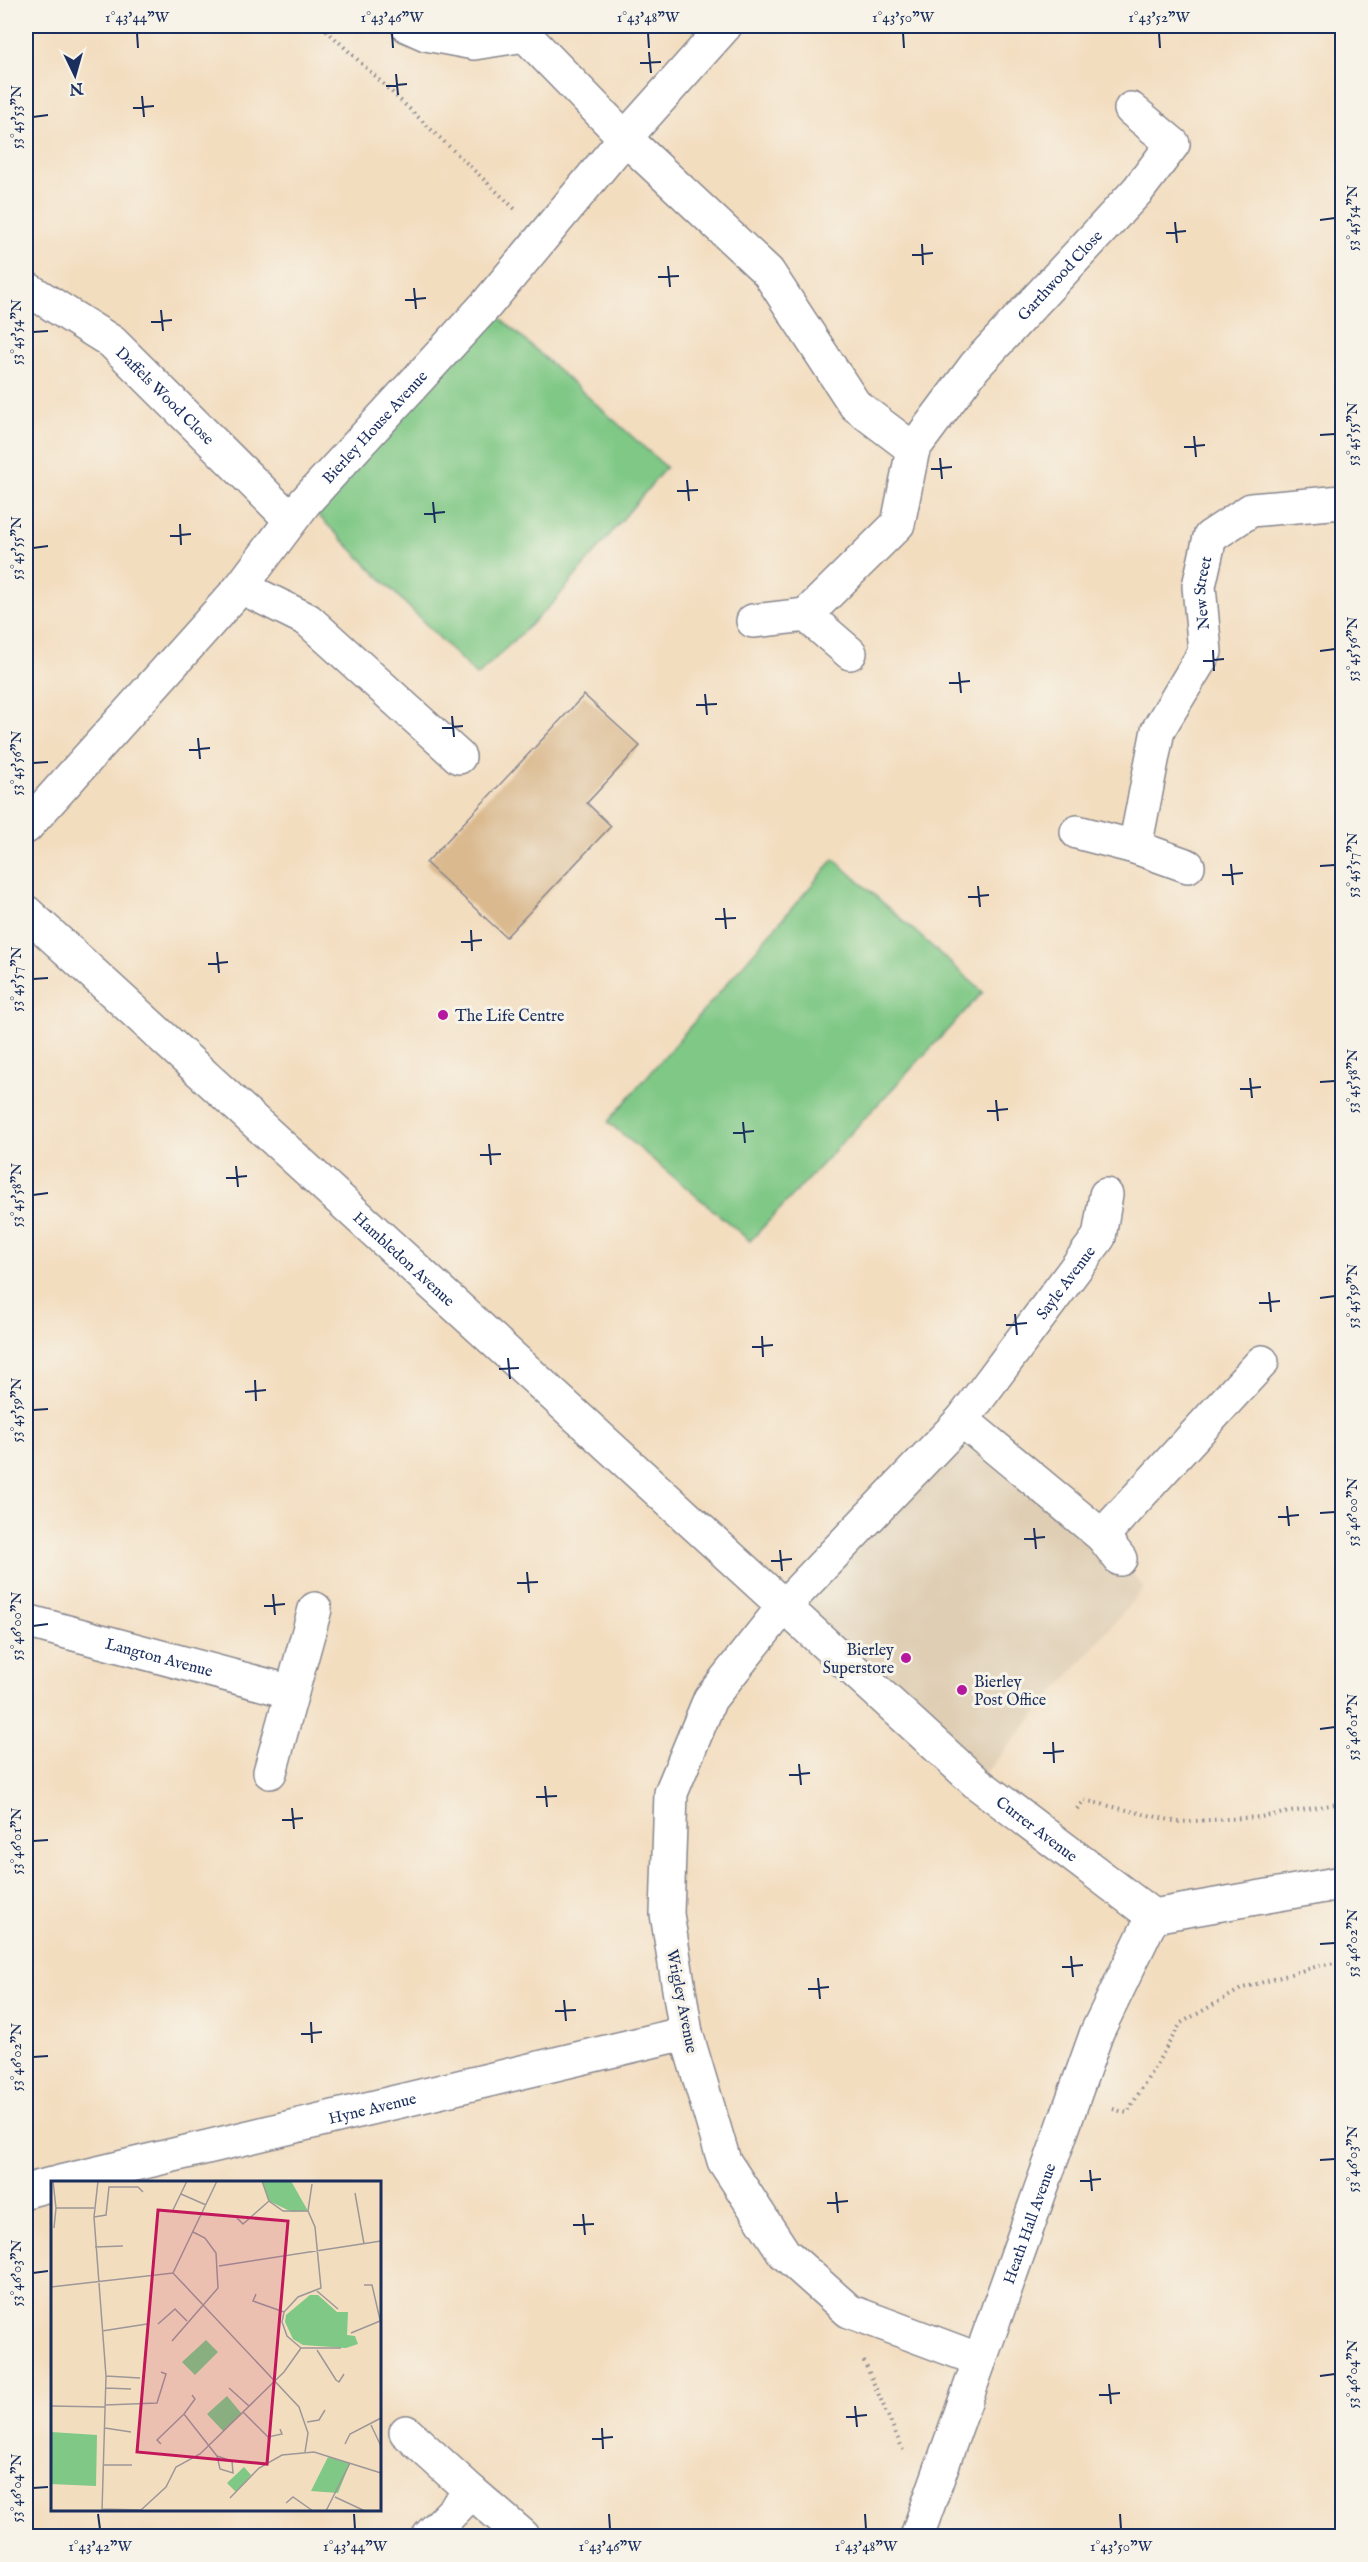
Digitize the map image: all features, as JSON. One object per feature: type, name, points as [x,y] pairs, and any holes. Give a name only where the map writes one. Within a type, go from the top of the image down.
[{"type":"street","points":[[408,26],[426,34],[474,43],[525,30],[625,138],[768,272],[855,405],[913,449]]},
{"type":"street","name":"Bierley House Avenue","points":[[26,827],[241,587],[290,519],[486,305],[625,138],[724,26]]},
{"type":"street","name":"Garthwood Close","points":[[806,615],[898,524],[913,449],[975,366],[1138,190],[1173,144],[1131,109]]},
{"type":"street","name":"Daffels Wood Close","points":[[26,288],[112,342],[290,519]]},
{"type":"street","name":"New Street","points":[[1135,847],[1158,730],[1205,652],[1199,586],[1210,537],[1251,510],[1342,502]]},
{"type":"street","points":[[241,587],[308,620],[459,757]]},
{"type":"street","points":[[753,621],[806,615],[850,653]]},
{"type":"street","points":[[1077,832],[1135,847],[1188,866]]},
{"type":"street","name":"Hambledon Avenue","points":[[26,912],[784,1606]]},
{"type":"street","name":"Sayle Avenue","points":[[784,1606],[962,1420],[1099,1237],[1106,1195]]},
{"type":"street","points":[[962,1420],[1111,1548],[1262,1362]]},
{"type":"street","name":"Currer Avenue","points":[[784,1606],[977,1783],[1153,1916]]},
{"type":"street","name":"Wrigley Avenue","points":[[784,1606],[710,1699],[670,1793],[667,1914],[686,2033],[724,2161],[784,2253],[849,2311],[980,2361]]},
{"type":"street","points":[[270,1772],[315,1609]]},
{"type":"street","name":"Langton Avenue","points":[[26,1622],[292,1692]]},
{"type":"street","points":[[1153,1916],[1342,1883]]},
{"type":"street","name":"Heath Hall Avenue","points":[[917,2536],[1098,2032],[1153,1916]]},
{"type":"street","name":"Hyne Avenue","points":[[64,2181],[686,2033]]},
{"type":"street","points":[[26,2191],[51,2184]]},
{"type":"street","points":[[406,2432],[523,2536]]},
{"type":"street","points":[[429,2536],[472,2492]]},
{"type":"path","points":[[322,26],[543,236]]},
{"type":"path","points":[[1054,1841],[1084,1800],[1178,1822],[1261,1817],[1342,1803]]},
{"type":"path","points":[[1074,2098],[1127,2113],[1181,2023],[1243,1988],[1318,1966],[1342,1962]]},
{"type":"path","points":[[867,2318],[858,2349],[905,2455],[941,2469]]},
{"type":"shaded area","points":[[962,1420],[1102,1536],[1144,1588],[977,1783],[784,1606]]},
{"type":"green space","points":[[486,305],[666,467],[553,603],[477,676],[305,502]]},
{"type":"green space","points":[[834,859],[983,992],[750,1241],[608,1122]]},
{"type":"building","points":[[584,695],[640,746],[587,803],[611,826],[506,937],[426,863]]},
{"type":"place","name":"The Life Centre","points":[[443,1015]]},
{"type":"place","name":"Bierley Superstore","points":[[906,1658]]},
{"type":"place","name":"Bierley Post Office","points":[[962,1690]]}]
